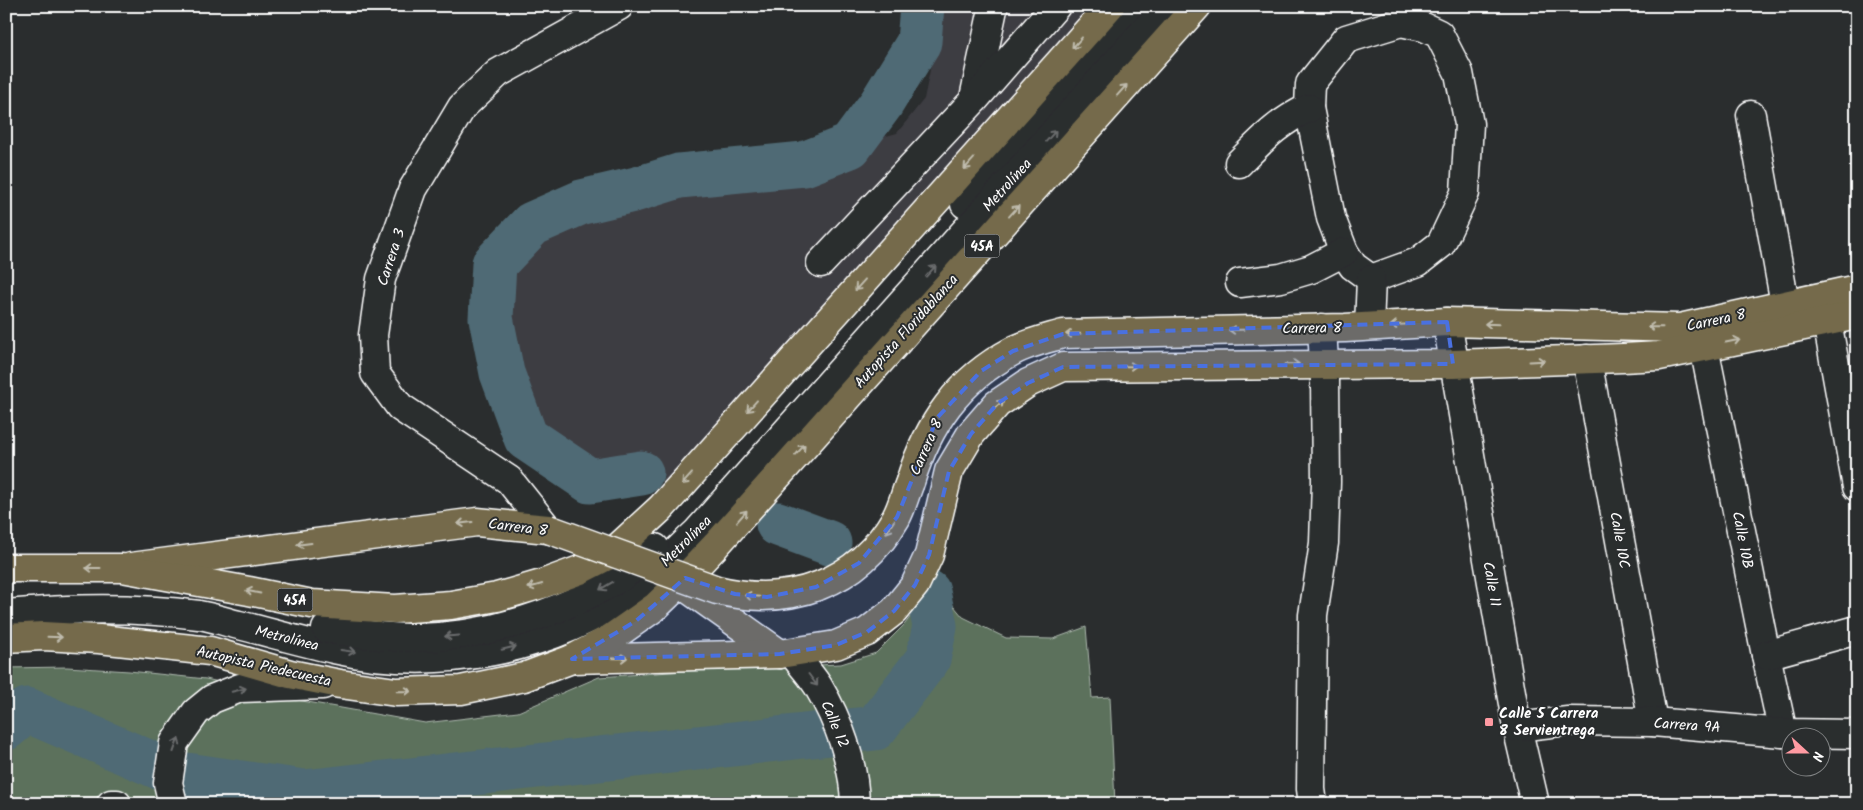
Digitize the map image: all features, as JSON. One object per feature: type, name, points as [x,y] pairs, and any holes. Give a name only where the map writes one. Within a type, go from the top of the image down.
[{"type":"main road","name":"45A","points":[[6,568],[122,568],[250,590],[312,604],[395,609],[452,605],[497,597],[542,584],[580,570],[611,554],[689,527],[714,448],[1110,6]]},
{"type":"main road","name":"Autopista Floridablanca","points":[[689,527],[750,477],[1197,6]]},
{"type":"main road","name":"Carrera 8","points":[[122,568],[477,522],[548,529],[717,590],[735,594],[768,597],[791,595],[838,577],[859,563],[880,541],[897,517],[937,418],[958,392],[981,371],[1013,351],[1036,341],[1063,334],[1322,328],[1447,322],[1680,328],[1857,289]]},
{"type":"main road","name":"Carrera 8","points":[[572,659],[792,653],[836,645],[867,632],[894,611],[915,585],[929,555],[949,472],[971,434],[997,404],[1028,383],[1063,367],[1453,364],[1659,356],[1857,315]]},
{"type":"main road","points":[[949,472],[981,371]]},
{"type":"main road","name":"Autopista Piedecuesta","points":[[6,638],[43,636],[99,638],[210,651],[290,674],[340,684],[396,692],[460,690],[524,677],[572,659],[611,638],[636,621],[680,583],[689,527]]},
{"type":"main road","points":[[680,583],[792,653]]},
{"type":"street","name":"Carrera 3","points":[[548,529],[509,480],[488,464],[400,407],[375,373],[373,335],[381,279],[414,189],[462,106],[498,73],[619,6]]},
{"type":"street","points":[[821,264],[974,100],[1056,6]]},
{"type":"street","name":"Metrolínea","points":[[750,477],[1137,6]]},
{"type":"street","name":"Metrolínea","points":[[6,598],[116,594],[205,599],[286,623],[356,634],[417,638],[467,635],[504,627],[552,612],[601,589],[630,571],[689,527],[750,477],[1166,6]]},
{"type":"street","points":[[974,100],[993,8],[1029,37]]},
{"type":"street","points":[[1401,22],[1424,27],[1439,34],[1459,73],[1469,124],[1465,193],[1441,244],[1418,262],[1371,279],[1354,266],[1344,252],[1331,218],[1309,108],[1310,84],[1346,39],[1401,22]]},
{"type":"street","points":[[1239,163],[1271,130],[1295,114],[1309,108]]},
{"type":"street","points":[[1751,116],[1785,304]]},
{"type":"street","points":[[1240,282],[1281,278],[1311,269],[1344,252]]},
{"type":"street","points":[[1369,326],[1371,279]]},
{"type":"street","points":[[1827,321],[1852,434],[1857,487]]},
{"type":"street","name":"Calle 11","points":[[1447,322],[1517,727],[1535,804]]},
{"type":"street","points":[[1313,804],[1311,789],[1313,615],[1324,543],[1326,482],[1322,328]]},
{"type":"street","name":"Calle 10B","points":[[1704,347],[1782,728]]},
{"type":"street","name":"Calle 10C","points":[[1587,358],[1654,722]]},
{"type":"street","name":"Metrolínea","points":[[6,614],[116,608],[200,616],[336,650],[396,658],[464,656],[516,646],[556,633],[594,616],[639,589],[689,527]]},
{"type":"street","points":[[1766,655],[1857,630]]},
{"type":"street","name":"Calle 12","points":[[792,653],[817,685],[830,709],[849,757],[855,789],[855,804]]},
{"type":"street","points":[[170,793],[174,743],[196,712],[212,699],[240,688],[340,684]]},
{"type":"street","name":"Carrera 9A","points":[[1517,727],[1568,722],[1654,722],[1780,732]]},
{"type":"street","name":"Carrera 9A","points":[[1830,733],[1857,734]]},
{"type":"street","points":[[111,804],[117,804]]},
{"type":"highlighted area","points":[[1447,322],[1453,364],[1063,367],[1028,383],[997,404],[971,434],[949,471],[929,555],[915,585],[894,611],[867,632],[836,645],[780,654],[572,659],[636,621],[685,578],[735,594],[767,597],[816,587],[859,563],[897,517],[937,418],[981,371],[1013,351],[1063,334]]},
{"type":"shaded area","points":[[945,6],[1091,6],[665,482],[641,474],[590,481],[526,438],[502,373],[491,318],[494,264],[532,224],[582,202],[637,189],[679,176],[804,164],[847,147],[897,133],[924,99]]},
{"type":"green space","points":[[935,583],[963,617],[1006,638],[1053,639],[1086,627],[1092,698],[1110,697],[1115,804],[6,804],[6,668],[67,667],[206,679],[291,699],[425,723],[518,712],[599,677],[699,670],[841,664],[876,653],[905,624]]},
{"type":"waterway","points":[[641,473],[590,481],[526,438],[502,373],[491,318],[494,264],[532,224],[582,202],[637,189],[679,176],[804,164],[850,146],[881,104],[919,42],[922,6]]},
{"type":"waterway","points":[[778,524],[829,543]]},
{"type":"waterway","points":[[6,728],[27,710],[173,773],[304,792],[875,728],[928,659],[935,626],[928,592]]},
{"type":"place","name":"Calle 5 Carrera 8 Servientrega","points":[[1489,722]]}]
